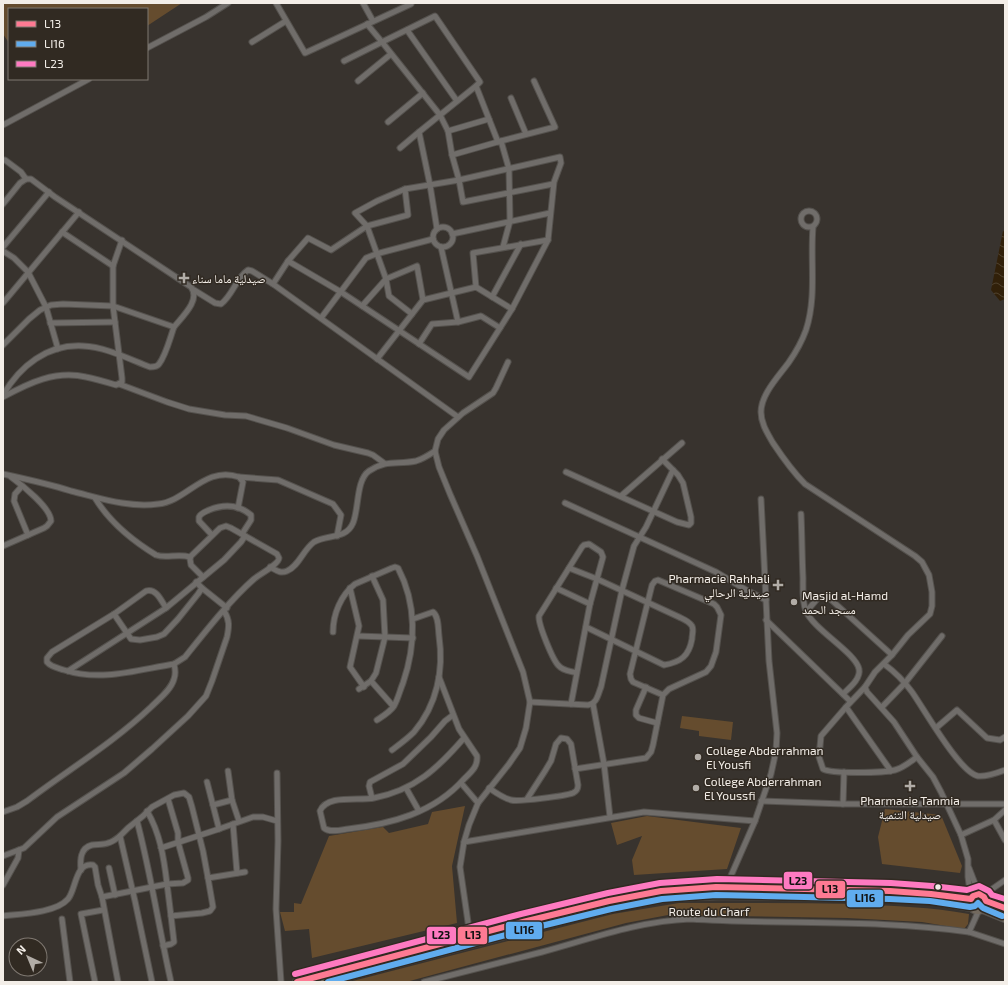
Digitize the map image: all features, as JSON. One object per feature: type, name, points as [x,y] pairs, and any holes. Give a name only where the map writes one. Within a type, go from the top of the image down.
[{"type":"highway","points":[[297,982],[625,897],[664,891],[726,887],[809,890],[901,890],[939,893],[1005,908]]},
{"type":"highway","points":[[326,982],[589,913],[664,898],[726,895],[901,898],[978,902],[1005,918]]},
{"type":"street","points":[[148,47],[206,17],[228,3]]},
{"type":"street","points":[[276,3],[305,53],[411,4]]},
{"type":"street","points":[[363,3],[373,21]]},
{"type":"street","points":[[344,61],[435,16],[480,82],[400,148]]},
{"type":"street","points":[[252,42],[286,21]]},
{"type":"street","points":[[367,24],[440,115],[448,131],[463,202],[554,184]]},
{"type":"street","points":[[407,30],[457,101]]},
{"type":"street","points":[[358,81],[391,54]]},
{"type":"street","points":[[3,125],[87,80]]},
{"type":"street","points":[[452,155],[555,127],[534,81]]},
{"type":"street","points":[[476,86],[489,119],[500,141],[509,169],[510,221],[503,247]]},
{"type":"street","points":[[388,122],[422,93]]},
{"type":"street","points":[[511,98],[526,134]]},
{"type":"street","points":[[448,131],[489,119]]},
{"type":"street","points":[[419,132],[437,229]]},
{"type":"street","points":[[288,261],[341,292],[469,377],[512,309],[548,240],[554,184],[561,163],[560,157],[459,180],[405,189],[377,200],[355,213],[367,226],[386,279],[389,296],[412,314]]},
{"type":"street","points":[[3,160],[21,172],[26,179]]},
{"type":"street","points":[[3,204],[20,183],[26,179],[31,179],[48,192],[215,303],[221,304],[226,300],[243,273],[248,270],[252,271],[321,318],[458,417]]},
{"type":"street","points":[[273,284],[288,261],[308,238],[331,250],[367,226],[408,215],[405,189]]},
{"type":"street","points":[[3,247],[48,192]]},
{"type":"street","points":[[3,303],[79,212]]},
{"type":"street","points":[[452,234],[550,213]]},
{"type":"street","points":[[813,226],[812,261],[814,288],[809,318],[804,336],[796,352],[771,388],[763,403],[762,418],[766,431],[781,455],[805,484],[922,562],[927,569],[932,592],[932,606],[930,614],[908,635],[884,664],[875,672],[865,687],[823,732],[820,740],[822,769],[826,771],[844,772],[891,771],[905,765],[917,757]]},
{"type":"street","points":[[441,247],[446,246],[452,239],[450,230],[441,227],[437,229],[433,235],[433,239],[435,243],[441,247],[453,293],[458,322]]},
{"type":"street","points":[[62,232],[113,266]]},
{"type":"street","points":[[321,318],[366,258],[433,239]]},
{"type":"street","points":[[119,384],[122,380],[113,306],[113,266],[122,240]]},
{"type":"street","points":[[476,287],[473,252],[548,240]]},
{"type":"street","points":[[492,297],[521,244]]},
{"type":"street","points":[[4,253],[20,263],[28,272],[46,307],[58,349]]},
{"type":"street","points":[[362,306],[386,279],[417,266],[423,300]]},
{"type":"street","points":[[377,359],[423,300],[476,287],[512,309]]},
{"type":"street","points":[[3,396],[16,376],[24,368],[46,353],[58,349],[83,346],[120,355],[150,367],[156,366],[162,358],[174,327],[185,314],[195,297],[194,290]]},
{"type":"street","points":[[3,345],[29,320],[51,305],[113,306],[174,327]]},
{"type":"street","points":[[419,344],[432,324],[458,322],[481,316],[500,328]]},
{"type":"street","points":[[50,323],[115,322]]},
{"type":"street","points":[[470,936],[460,867],[464,842],[470,820],[478,803],[520,748],[526,728],[530,702],[521,666],[477,556],[439,467],[435,451],[438,439],[444,430],[458,417],[492,393],[496,388],[508,362]]},
{"type":"street","points":[[3,396],[34,382],[56,376],[84,376],[116,385],[119,384],[190,409],[225,415],[242,416],[280,425],[334,445],[368,452],[384,463]]},
{"type":"street","points":[[621,496],[682,443]]},
{"type":"street","points":[[270,567],[278,572],[287,571],[312,544],[348,531],[353,524],[358,506],[360,488],[365,475],[369,471],[384,463],[415,461],[435,451]]},
{"type":"street","points":[[566,472],[689,525],[691,523],[691,512],[683,483],[662,459]]},
{"type":"street","points":[[610,817],[604,764],[593,704],[601,687],[622,590],[634,546],[640,538],[673,470]]},
{"type":"street","points":[[3,474],[119,503],[159,504],[176,498],[205,480],[216,476],[226,475],[278,480],[333,504],[338,509],[342,517],[337,536]]},
{"type":"street","points":[[3,546],[48,526],[51,521],[51,518],[45,508],[9,475]]},
{"type":"street","points":[[238,508],[243,482],[239,477]]},
{"type":"street","points":[[22,486],[16,494],[14,501],[28,535]]},
{"type":"street","points":[[95,498],[111,518],[125,532],[156,555],[160,557],[184,555],[190,557]]},
{"type":"street","points":[[726,887],[755,821],[770,774],[776,751],[778,733],[769,661],[766,620],[761,499]]},
{"type":"street","points":[[565,503],[716,572],[748,592],[766,600]]},
{"type":"street","points":[[68,671],[166,608],[224,560],[241,542],[252,516],[238,508],[225,505],[218,506],[200,515],[198,518],[212,535]]},
{"type":"street","points":[[801,514],[803,588],[806,612],[813,621],[857,664],[859,671],[857,678],[843,694]]},
{"type":"street","points":[[166,608],[157,595],[150,590],[146,591],[114,614],[52,652],[47,660],[49,664],[68,671],[87,675],[114,675],[174,664],[185,658],[248,585],[279,561],[279,556],[226,526],[220,528],[190,557]]},
{"type":"street","points":[[571,704],[586,627],[590,604],[602,554],[589,544],[582,547],[539,613],[538,619],[550,651],[558,666],[567,671],[577,673]]},
{"type":"street","points":[[190,557],[192,565],[203,577]]},
{"type":"street","points":[[333,632],[335,614],[350,588],[372,576],[395,567],[398,568],[408,594],[413,619],[413,638],[409,664],[398,697],[393,706],[377,720]]},
{"type":"street","points":[[569,568],[647,602],[690,624],[693,629],[689,650],[685,656],[674,662],[664,664],[586,627]]},
{"type":"street","points":[[350,588],[358,619],[358,636],[350,667],[362,688],[371,681],[376,673],[385,636],[383,600],[372,576]]},
{"type":"street","points":[[575,769],[641,760],[649,756],[653,745],[663,695],[669,689],[706,672],[712,666],[716,652],[720,615],[718,607],[658,580],[652,585],[647,602],[631,667],[631,679],[635,683],[663,695]]},
{"type":"street","points":[[3,856],[19,850],[28,844],[62,814],[134,765],[197,707],[206,696],[227,637],[228,619],[225,610],[196,582]]},
{"type":"street","points":[[114,614],[131,639],[140,640],[157,637],[164,634],[178,619],[202,588]]},
{"type":"street","points":[[556,588],[590,604]]},
{"type":"street","points":[[806,612],[818,598],[827,596],[892,655]]},
{"type":"street","points":[[392,750],[406,739],[419,725],[435,694],[439,677],[440,639],[436,616],[433,612],[430,612],[413,619]]},
{"type":"street","points":[[766,620],[850,702]]},
{"type":"street","points":[[358,636],[413,638]]},
{"type":"street","points":[[882,707],[905,684],[942,636]]},
{"type":"street","points":[[3,812],[17,807],[27,801],[123,731],[147,711],[161,698],[170,686],[174,679],[174,664]]},
{"type":"street","points":[[884,664],[905,684],[958,760],[972,774],[983,776],[1005,770]]},
{"type":"street","points":[[439,677],[459,729],[477,756],[477,761],[473,770],[461,783],[442,799],[431,806],[406,817],[381,824],[332,831],[327,831],[324,828],[320,811],[326,802],[372,798],[387,795],[406,788],[421,780],[433,771],[464,738]]},
{"type":"street","points":[[371,681],[393,706]]},
{"type":"street","points":[[646,687],[636,710],[636,715],[639,718],[657,723]]},
{"type":"street","points":[[865,687],[882,707],[933,777],[961,835],[968,859],[968,877],[978,902]]},
{"type":"street","points":[[530,702],[593,704]]},
{"type":"street","points":[[846,707],[891,771]]},
{"type":"street","points":[[936,728],[957,710],[987,738],[1000,740],[1005,738]]},
{"type":"street","points":[[372,798],[369,786],[370,782],[403,764],[431,737],[444,721],[453,715]]},
{"type":"street","points":[[489,788],[505,798],[512,800],[527,799],[574,792],[578,789],[578,785],[569,741],[567,739],[561,738],[556,744],[551,761],[527,799]]},
{"type":"street","points":[[228,771],[232,800],[239,821]]},
{"type":"street","points":[[843,804],[844,772]]},
{"type":"street","points":[[277,773],[278,841],[276,909],[281,982]]},
{"type":"street","points":[[207,782],[219,829]]},
{"type":"street","points":[[461,783],[478,803]]},
{"type":"street","points":[[406,788],[419,811]]},
{"type":"street","points":[[81,870],[80,859],[88,847],[109,843],[120,836],[152,807],[181,793],[184,793],[188,796],[198,828],[198,835],[203,851],[212,907],[210,911],[202,913],[171,916]]},
{"type":"street","points":[[102,897],[167,884],[186,882],[188,878],[178,842],[178,833],[168,799]]},
{"type":"street","points":[[213,805],[232,800]]},
{"type":"street","points":[[761,801],[843,804],[1005,804]]},
{"type":"street","points":[[961,835],[994,820],[1005,810]]},
{"type":"street","points":[[147,811],[156,830],[161,848],[171,916],[174,942],[163,946]]},
{"type":"street","points":[[464,842],[644,812],[755,821]]},
{"type":"street","points":[[161,848],[253,817],[277,821]]},
{"type":"street","points":[[994,820],[1005,840]]},
{"type":"street","points":[[137,821],[145,853],[171,982]]},
{"type":"street","points":[[233,824],[237,873]]},
{"type":"street","points":[[120,836],[152,982]]},
{"type":"street","points":[[3,885],[18,858],[19,850]]},
{"type":"street","points":[[3,916],[43,911],[58,906],[68,899],[77,876],[81,870],[90,864],[95,867],[118,982]]},
{"type":"street","points":[[109,868],[114,895]]},
{"type":"street","points":[[968,868],[978,902],[969,932]]},
{"type":"street","points":[[208,878],[245,872]]},
{"type":"street","points":[[978,902],[1003,882]]},
{"type":"street","points":[[95,982],[81,914],[103,910]]},
{"type":"street","points":[[62,920],[70,982]]},
{"type":"street","name":"Route du Charf","points":[[424,982],[640,925],[679,920],[911,925],[969,932],[1005,944]]},
{"type":"shaded area","points":[[3,3],[182,3],[148,25],[148,8],[8,8],[8,42],[3,34]]},
{"type":"shaded area","points":[[682,716],[733,722],[731,740],[699,736],[699,731],[680,728]]},
{"type":"shaded area","points":[[465,806],[452,866],[457,923],[312,958],[309,929],[285,931],[280,912],[294,912],[294,903],[301,904],[329,836],[383,827],[389,833],[428,824],[432,812]]},
{"type":"shaded area","points":[[885,809],[941,815],[962,866],[960,873],[882,864],[878,837]]},
{"type":"shaded area","points":[[647,816],[741,828],[727,869],[634,875],[632,860],[642,836],[617,845],[611,823]]},
{"type":"shaded area","points":[[679,903],[856,904],[927,908],[969,914],[968,924],[964,929],[922,922],[847,918],[668,915],[626,923],[406,982],[349,982],[613,914]]},
{"type":"water","points":[[1003,231],[1005,232],[1005,299],[1000,301],[991,290]]},
{"type":"transit line","name":"L23","points":[[295,974],[521,914],[608,893],[660,883],[717,879],[891,883],[967,890],[979,886],[989,891],[992,895],[1005,899]]},
{"type":"transit line","name":"L13","points":[[297,982],[523,922],[609,901],[661,891],[716,887],[890,891],[971,899],[973,896],[979,894],[984,897],[986,901],[1005,908]]},
{"type":"transit line","name":"LI16","points":[[328,982],[525,930],[611,909],[662,899],[716,895],[890,899],[930,901],[970,907],[975,906],[978,903],[983,908],[1002,916]]},
{"type":"place","name":"صيدلية ماما سناء","points":[[184,278]]},
{"type":"place","name":"Pharmacie Rahhali صيدلية الرحالي","points":[[778,585]]},
{"type":"place","name":"Masjid al-Hamd مسجد الحمد","points":[[794,602]]},
{"type":"place","name":"College Abderrahman El Yousfi","points":[[698,757]]},
{"type":"place","name":"Pharmacie Tanmia صيدلية التنمية","points":[[910,786]]},
{"type":"place","name":"College Abderrahman El Youssfi","points":[[696,788]]}]
